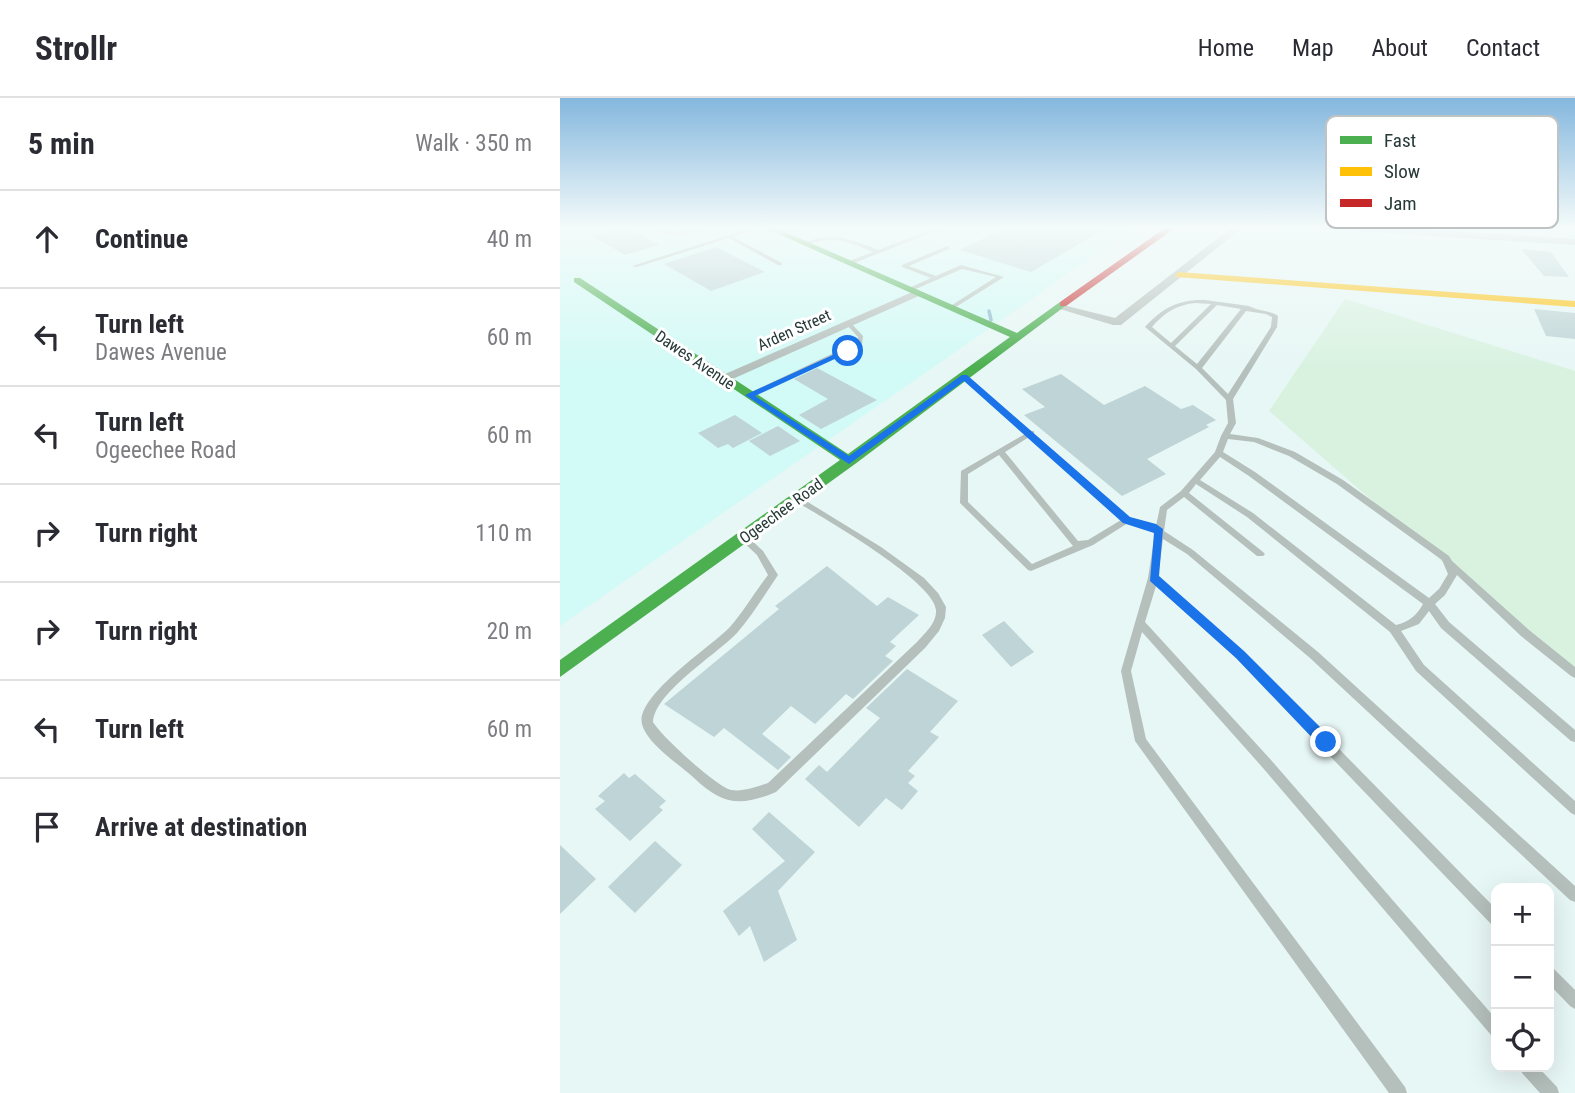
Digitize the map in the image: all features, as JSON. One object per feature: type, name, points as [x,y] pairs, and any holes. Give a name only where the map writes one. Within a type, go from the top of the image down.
[{"type":"street","points":[[875,274],[1018,337]]},
{"type":"street","name":"Ogeechee Road","points":[[560,670],[1105,274]]},
{"type":"street","points":[[1059,307],[1118,322],[1178,275],[1575,304]]},
{"type":"street","name":"Dawes Avenue","points":[[577,280],[849,461]]},
{"type":"street","name":"Arden Street","points":[[723,378],[913,291]]},
{"type":"lane","points":[[926,274],[936,278]]},
{"type":"lane","points":[[913,291],[944,274]]},
{"type":"lane","points":[[951,308],[1001,277],[991,274]]},
{"type":"lane","points":[[1229,399],[1274,327],[1275,316],[1250,308],[1190,300],[1170,306],[1148,327],[1198,368],[1229,399],[1232,423],[1219,453],[1184,494],[1163,509],[1153,578],[1126,671],[1141,741],[1399,1093]]},
{"type":"lane","points":[[1171,346],[1181,333],[1216,303]]},
{"type":"lane","points":[[1198,368],[1244,309],[1250,308]]},
{"type":"lane","points":[[749,395],[860,343],[861,337],[848,323]]},
{"type":"lane","points":[[965,377],[1127,520],[1152,527],[1190,552],[1314,655],[1575,895]]},
{"type":"lane","points":[[1031,433],[964,473],[964,502],[1031,568],[1090,543],[1127,520]]},
{"type":"lane","points":[[1225,436],[1255,440],[1292,454],[1380,509],[1446,558],[1525,633],[1575,673]]},
{"type":"lane","points":[[1000,451],[1076,544],[1090,543]]},
{"type":"lane","points":[[1219,453],[1429,603],[1445,625],[1575,737]]},
{"type":"lane","points":[[1195,480],[1250,515],[1394,629],[1420,668],[1575,809]]},
{"type":"lane","points":[[1184,494],[1260,554]]},
{"type":"lane","points":[[744,538],[760,553],[773,575],[733,629],[658,695],[646,713],[647,722],[658,737],[708,783],[727,796],[746,797],[772,788],[921,645],[939,621],[941,608],[936,596],[879,550],[798,498]]},
{"type":"lane","points":[[1394,629],[1405,627],[1421,618],[1429,603],[1442,592],[1453,574],[1446,558]]},
{"type":"lane","points":[[1153,578],[1240,655],[1491,914]]},
{"type":"lane","points":[[1140,623],[1267,764],[1491,1024]]},
{"type":"lane","points":[[1554,979],[1575,1001]]},
{"type":"lane","points":[[1532,1072],[1551,1093]]},
{"type":"shaded area","points":[[560,274],[1067,274],[560,626]]},
{"type":"green space","points":[[1345,299],[1575,371],[1575,677],[1269,411]]},
{"type":"building","points":[[682,274],[758,274],[711,291]]},
{"type":"building","points":[[1567,274],[1569,277],[1544,276]]},
{"type":"building","points":[[1534,309],[1575,313],[1575,339],[1546,336]]},
{"type":"building","points":[[817,368],[877,400],[821,429],[799,415],[828,399],[794,379]]},
{"type":"building","points":[[1061,374],[1104,405],[1145,386],[1181,409],[1193,405],[1216,420],[1206,425],[1209,427],[1147,459],[1166,474],[1122,496],[1024,415],[1045,407],[1022,389]]},
{"type":"building","points":[[735,415],[762,433],[733,448],[728,444],[718,448],[698,433]]},
{"type":"building","points":[[778,426],[800,441],[770,456],[749,441]]},
{"type":"building","points":[[827,566],[877,606],[888,597],[919,615],[890,642],[896,646],[885,656],[893,661],[853,699],[846,694],[815,724],[791,706],[762,734],[791,757],[778,770],[724,728],[714,737],[664,704],[779,609],[775,606]]},
{"type":"building","points":[[1004,621],[1034,652],[1011,667],[982,635]]},
{"type":"building","points":[[907,669],[958,701],[930,732],[939,737],[908,771],[915,776],[908,783],[918,791],[902,810],[886,798],[859,827],[805,779],[819,765],[827,772],[880,718],[866,708]]},
{"type":"building","points":[[624,773],[629,778],[635,774],[666,801],[659,807],[663,810],[630,841],[595,809],[605,801],[598,796]]},
{"type":"building","points":[[769,812],[815,852],[778,891],[797,940],[764,962],[750,926],[739,936],[723,911],[785,861],[752,829]]},
{"type":"building","points":[[655,841],[682,865],[635,913],[608,887]]},
{"type":"building","points":[[560,845],[596,879],[560,914]]},
{"type":"waterway","points":[[989,311],[991,320]]},
{"type":"traffic: fast","points":[[875,274],[1018,337]]},
{"type":"traffic: fast","points":[[577,280],[850,461]]},
{"type":"traffic: fast","points":[[560,670],[1063,304]]},
{"type":"traffic: slow","points":[[1179,275],[1575,304]]},
{"type":"traffic: jam","points":[[1063,304],[1105,274]]},
{"type":"route","points":[[848,351],[749,395],[849,461],[965,377],[1127,520],[1159,531],[1153,578],[1240,655],[1326,742]]}]
